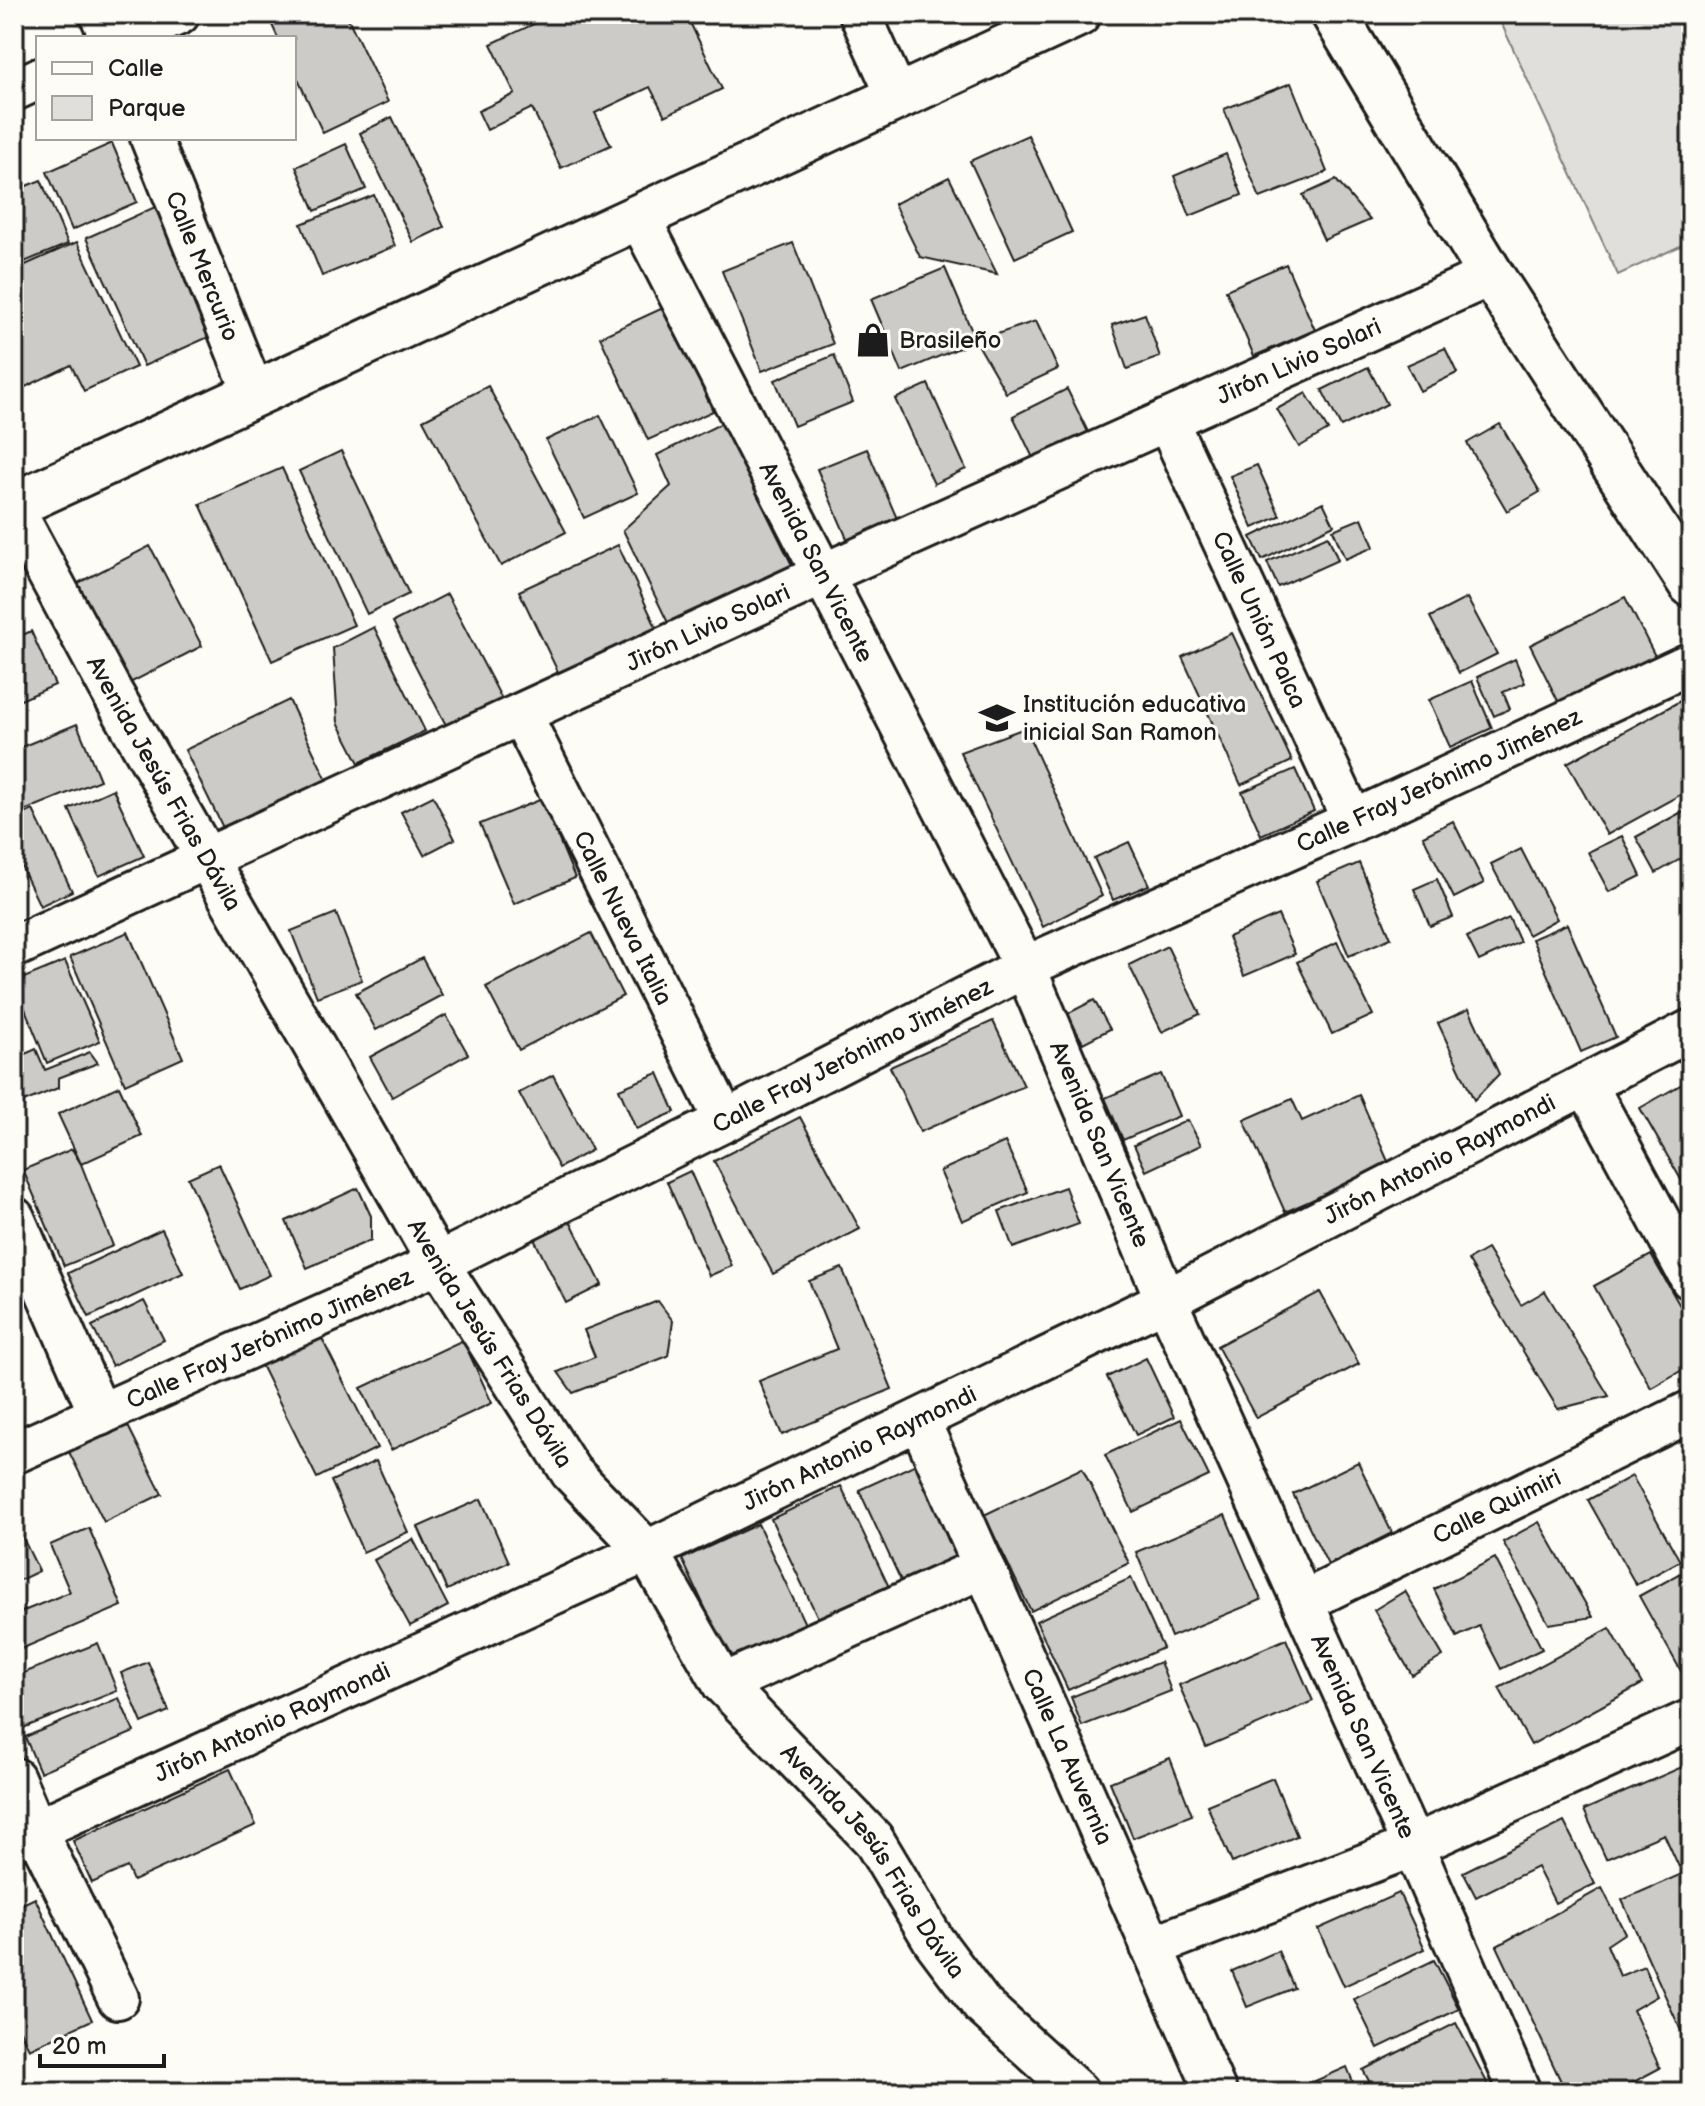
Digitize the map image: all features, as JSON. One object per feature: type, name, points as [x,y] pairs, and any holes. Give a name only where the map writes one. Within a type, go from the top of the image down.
[{"type":"main road","points":[[14,508],[1078,14]]},
{"type":"main road","points":[[1334,14],[1491,275],[1691,584]]},
{"type":"street","points":[[100,14],[110,36]]},
{"type":"street","points":[[130,36],[179,14]]},
{"type":"street","points":[[860,14],[898,98]]},
{"type":"street","points":[[14,90],[36,80]]},
{"type":"street","name":"Calle Mercurio","points":[[152,140],[254,394]]},
{"type":"street","name":"Avenida San Vicente","points":[[639,217],[1025,967],[1166,1300],[1413,1846],[1520,2092]]},
{"type":"street","name":"Jirón Livio Solari","points":[[14,947],[824,574],[1491,275]]},
{"type":"street","name":"Calle Unión Palca","points":[[1167,420],[1353,821]]},
{"type":"street","name":"Avenida Jesús Frias Dávila","points":[[14,508],[110,689],[438,1263],[571,1472],[647,1551],[723,1684],[873,1839],[934,1941],[982,2005],[1078,2092]]},
{"type":"street","name":"Calle Fray Jerónimo Jiménez","points":[[14,1453],[438,1263],[725,1121],[1025,967],[1353,821],[1691,663]]},
{"type":"street","name":"Calle Nueva Italia","points":[[521,714],[725,1121]]},
{"type":"street","name":"Jirón Antonio Raymondi","points":[[25,1835],[647,1551],[919,1420],[1166,1300],[1691,1030]]},
{"type":"street","points":[[1586,1084],[1691,1279]]},
{"type":"street","points":[[14,1218],[100,1415]]},
{"type":"street","name":"Calle Quimiri","points":[[1303,1602],[1691,1411]]},
{"type":"street","name":"Calle La Auvernia","points":[[919,1420],[1216,2092]]},
{"type":"street","points":[[723,1684],[984,1567]]},
{"type":"street","points":[[1151,1947],[1413,1846],[1691,1720]]},
{"type":"street","points":[[14,1778],[25,1835],[118,1998]]},
{"type":"green space","points":[[1497,14],[1691,14],[1691,241],[1618,275]]},
{"type":"building","points":[[267,14],[346,14],[388,102],[323,133],[296,75],[296,36],[277,36]]},
{"type":"building","points":[[555,14],[686,14],[722,89],[665,116],[650,87],[595,113],[611,145],[561,168],[532,108],[487,130],[478,111],[515,94],[491,44]]},
{"type":"building","points":[[1291,83],[1327,172],[1260,198],[1224,109]]},
{"type":"building","points":[[392,117],[444,227],[413,242],[360,133]]},
{"type":"building","points":[[1028,135],[1072,232],[1015,258],[970,161]]},
{"type":"building","points":[[112,143],[137,202],[72,230],[47,172]]},
{"type":"building","points":[[346,144],[366,189],[315,211],[296,167]]},
{"type":"building","points":[[1226,154],[1242,195],[1190,216],[1174,176]]},
{"type":"building","points":[[949,177],[997,274],[920,257],[894,204]]},
{"type":"building","points":[[41,180],[68,244],[17,265],[14,258],[14,191]]},
{"type":"building","points":[[1336,180],[1370,220],[1324,240],[1303,195]]},
{"type":"building","points":[[374,195],[395,246],[322,276],[301,224]]},
{"type":"building","points":[[155,207],[213,335],[144,366],[86,238]]},
{"type":"building","points":[[77,242],[136,367],[84,391],[71,365],[17,391],[14,385],[14,270]]},
{"type":"building","points":[[793,243],[833,344],[762,371],[722,271]]},
{"type":"building","points":[[1286,264],[1315,330],[1254,356],[1226,290]]},
{"type":"building","points":[[945,268],[976,341],[902,372],[871,299]]},
{"type":"building","points":[[665,307],[713,411],[648,440],[600,337]]},
{"type":"building","points":[[1145,314],[1160,357],[1127,369],[1112,325]]},
{"type":"building","points":[[1036,321],[1058,369],[1006,393],[976,341]]},
{"type":"building","points":[[1445,348],[1457,373],[1420,391],[1407,365]]},
{"type":"building","points":[[834,355],[853,402],[794,426],[775,380]]},
{"type":"building","points":[[1368,367],[1387,404],[1341,427],[1322,390]]},
{"type":"building","points":[[928,384],[966,469],[934,484],[895,399]]},
{"type":"building","points":[[488,386],[566,532],[501,566],[423,420]]},
{"type":"building","points":[[1067,389],[1088,432],[1033,458],[1013,416]]},
{"type":"building","points":[[1306,393],[1328,430],[1299,447],[1277,409]]},
{"type":"building","points":[[600,415],[638,493],[584,518],[546,440]]},
{"type":"building","points":[[722,423],[792,565],[669,625],[623,530],[671,486],[657,455]]},
{"type":"building","points":[[1500,424],[1540,492],[1507,511],[1467,443]]},
{"type":"building","points":[[867,449],[898,521],[848,541],[817,469]]},
{"type":"building","points":[[341,451],[409,594],[367,614],[299,471]]},
{"type":"building","points":[[1257,465],[1280,516],[1253,528],[1230,476]]},
{"type":"building","points":[[282,468],[354,625],[272,661],[200,504]]},
{"type":"building","points":[[1323,502],[1334,525],[1262,560],[1251,537]]},
{"type":"building","points":[[1362,518],[1374,547],[1345,559],[1333,530]]},
{"type":"building","points":[[1328,536],[1338,560],[1278,587],[1267,562]]},
{"type":"building","points":[[618,545],[657,629],[559,674],[519,591]]},
{"type":"building","points":[[150,546],[202,646],[130,683],[78,583]]},
{"type":"building","points":[[447,594],[504,703],[449,731],[393,622]]},
{"type":"building","points":[[1625,597],[1655,656],[1560,705],[1530,645]]},
{"type":"building","points":[[1467,598],[1497,654],[1459,673],[1430,617]]},
{"type":"building","points":[[374,627],[425,731],[359,763],[338,722],[333,648]]},
{"type":"building","points":[[31,631],[55,685],[14,703],[14,639]]},
{"type":"building","points":[[1232,633],[1292,761],[1241,785],[1182,657]]},
{"type":"building","points":[[1515,659],[1525,683],[1503,692],[1510,709],[1494,716],[1477,677]]},
{"type":"building","points":[[1472,681],[1492,728],[1450,747],[1429,700]]},
{"type":"building","points":[[1691,695],[1691,789],[1607,835],[1567,763]]},
{"type":"building","points":[[289,700],[330,787],[227,836],[185,750]]},
{"type":"building","points":[[77,724],[100,780],[14,815],[14,750]]},
{"type":"building","points":[[1025,728],[1102,896],[1043,927],[960,752]]},
{"type":"building","points":[[1295,769],[1314,811],[1261,835],[1242,792]]},
{"type":"building","points":[[113,789],[144,856],[99,876],[69,809]]},
{"type":"building","points":[[433,796],[455,839],[424,855],[401,812]]},
{"type":"building","points":[[542,799],[575,878],[514,904],[480,824]]},
{"type":"building","points":[[1691,807],[1691,853],[1656,873],[1636,837]]},
{"type":"building","points":[[33,810],[72,891],[40,906],[14,851],[14,819]]},
{"type":"building","points":[[1453,821],[1484,883],[1454,898],[1423,836]]},
{"type":"building","points":[[1622,836],[1641,876],[1609,892],[1588,852]]},
{"type":"building","points":[[1129,842],[1149,885],[1113,900],[1094,858]]},
{"type":"building","points":[[1521,849],[1557,919],[1528,935],[1491,864]]},
{"type":"building","points":[[1359,863],[1391,938],[1349,956],[1317,881]]},
{"type":"building","points":[[1437,879],[1453,917],[1430,926],[1414,889]]},
{"type":"building","points":[[336,913],[362,980],[317,997],[291,931]]},
{"type":"building","points":[[1278,915],[1295,954],[1244,976],[1228,937]]},
{"type":"building","points":[[1509,918],[1520,942],[1479,961],[1467,937]]},
{"type":"building","points":[[1567,924],[1616,1037],[1581,1052],[1532,939]]},
{"type":"building","points":[[128,932],[183,1058],[125,1084],[70,957]]},
{"type":"building","points":[[591,933],[623,996],[519,1050],[486,987]]},
{"type":"building","points":[[1337,942],[1373,1015],[1332,1034],[1297,962]]},
{"type":"building","points":[[1167,946],[1200,1014],[1162,1032],[1129,965]]},
{"type":"building","points":[[422,958],[442,995],[376,1030],[356,993]]},
{"type":"building","points":[[65,961],[100,1041],[47,1063],[14,982]]},
{"type":"building","points":[[1094,1000],[1110,1029],[1083,1043],[1067,1014]]},
{"type":"building","points":[[1469,1009],[1499,1074],[1474,1100],[1438,1023]]},
{"type":"building","points":[[446,1015],[468,1054],[392,1097],[370,1057]]},
{"type":"building","points":[[993,1021],[1024,1086],[920,1132],[890,1067]]},
{"type":"building","points":[[36,1049],[45,1070],[90,1052],[98,1063],[58,1078],[58,1088],[14,1106],[14,1059]]},
{"type":"building","points":[[658,1073],[675,1112],[636,1129],[619,1089]]},
{"type":"building","points":[[1161,1074],[1179,1116],[1123,1140],[1105,1098]]},
{"type":"building","points":[[553,1075],[592,1150],[559,1168],[519,1093]]},
{"type":"building","points":[[1691,1079],[1691,1197],[1640,1108]]},
{"type":"building","points":[[119,1086],[142,1136],[81,1164],[58,1114]]},
{"type":"building","points":[[1359,1095],[1390,1166],[1285,1212],[1244,1120],[1292,1099],[1302,1121]]},
{"type":"building","points":[[800,1117],[860,1229],[773,1274],[714,1161]]},
{"type":"building","points":[[1188,1120],[1201,1145],[1146,1171],[1134,1145]]},
{"type":"building","points":[[1005,1142],[1028,1192],[962,1221],[940,1171]]},
{"type":"building","points":[[72,1149],[81,1164],[113,1246],[64,1266],[23,1170]]},
{"type":"building","points":[[219,1164],[270,1275],[240,1289],[188,1178]]},
{"type":"building","points":[[690,1171],[732,1266],[709,1276],[667,1182]]},
{"type":"building","points":[[1065,1187],[1079,1224],[1013,1248],[999,1211]]},
{"type":"building","points":[[358,1188],[371,1216],[371,1240],[307,1268],[286,1221]]},
{"type":"building","points":[[567,1214],[602,1285],[566,1303],[531,1233]]},
{"type":"building","points":[[162,1229],[183,1273],[89,1317],[68,1273]]},
{"type":"building","points":[[1487,1249],[1521,1305],[1545,1291],[1609,1396],[1558,1409],[1468,1260]]},
{"type":"building","points":[[1651,1255],[1691,1325],[1691,1365],[1651,1388],[1594,1286]]},
{"type":"building","points":[[842,1268],[892,1389],[782,1435],[759,1381],[837,1349],[809,1281]]},
{"type":"building","points":[[1320,1292],[1359,1364],[1256,1418],[1217,1346]]},
{"type":"building","points":[[144,1301],[164,1340],[112,1366],[92,1326]]},
{"type":"building","points":[[658,1301],[673,1321],[668,1356],[573,1393],[558,1372],[595,1357],[584,1330]]},
{"type":"building","points":[[315,1325],[377,1448],[317,1478],[256,1355]]},
{"type":"building","points":[[463,1340],[492,1403],[391,1450],[361,1388]]},
{"type":"building","points":[[1146,1358],[1174,1417],[1136,1435],[1107,1377]]},
{"type":"building","points":[[1181,1419],[1209,1476],[1133,1512],[1105,1455]]},
{"type":"building","points":[[125,1420],[162,1494],[104,1522],[67,1448]]},
{"type":"building","points":[[376,1461],[408,1532],[363,1552],[331,1481]]},
{"type":"building","points":[[1358,1462],[1392,1533],[1328,1565],[1293,1494]]},
{"type":"building","points":[[918,1463],[961,1559],[903,1585],[859,1490]]},
{"type":"building","points":[[1082,1468],[1129,1563],[1031,1611],[984,1515]]},
{"type":"building","points":[[1632,1476],[1680,1561],[1636,1585],[1588,1500]]},
{"type":"building","points":[[841,1486],[889,1587],[819,1620],[771,1519]]},
{"type":"building","points":[[481,1499],[509,1562],[447,1590],[418,1527]]},
{"type":"building","points":[[1225,1515],[1261,1600],[1171,1637],[1136,1552]]},
{"type":"building","points":[[14,1520],[39,1571],[14,1583]]},
{"type":"building","points":[[1539,1522],[1593,1617],[1549,1624],[1503,1542]]},
{"type":"building","points":[[758,1524],[805,1624],[729,1659],[682,1559]]},
{"type":"building","points":[[89,1528],[122,1606],[14,1652],[14,1615],[70,1592],[50,1545]]},
{"type":"building","points":[[413,1539],[448,1606],[410,1626],[374,1560]]},
{"type":"building","points":[[1495,1558],[1542,1649],[1501,1669],[1479,1626],[1457,1637],[1434,1589]]},
{"type":"building","points":[[1683,1572],[1691,1586],[1691,1668],[1682,1673],[1639,1596]]},
{"type":"building","points":[[1131,1578],[1163,1648],[1068,1690],[1036,1621]]},
{"type":"building","points":[[1405,1591],[1443,1656],[1412,1675],[1374,1610]]},
{"type":"building","points":[[1610,1628],[1642,1684],[1531,1745],[1499,1688]]},
{"type":"building","points":[[1286,1639],[1313,1701],[1206,1747],[1179,1685]]},
{"type":"building","points":[[98,1643],[117,1691],[23,1728],[14,1704],[14,1677]]},
{"type":"building","points":[[148,1662],[169,1711],[142,1723],[121,1673]]},
{"type":"building","points":[[1160,1662],[1171,1691],[1082,1726],[1071,1697]]},
{"type":"building","points":[[119,1698],[134,1732],[40,1772],[25,1737]]},
{"type":"building","points":[[1170,1758],[1192,1815],[1133,1838],[1110,1782]]},
{"type":"building","points":[[1691,1763],[1691,1861],[1679,1867],[1664,1834],[1606,1859],[1584,1810]]},
{"type":"building","points":[[230,1769],[256,1825],[133,1881],[127,1867],[92,1883],[73,1841]]},
{"type":"building","points":[[1273,1778],[1297,1836],[1232,1863],[1207,1805]]},
{"type":"building","points":[[1564,1822],[1595,1884],[1555,1903],[1537,1867],[1476,1897],[1463,1872]]},
{"type":"building","points":[[1684,1873],[1691,1889],[1691,2053],[1622,1900]]},
{"type":"building","points":[[1602,1888],[1625,1933],[1607,1945],[1620,1976],[1644,1966],[1657,1996],[1633,2010],[1660,2068],[1615,2092],[1566,2092],[1497,1946]]},
{"type":"building","points":[[1399,1893],[1425,1949],[1344,1986],[1318,1929]]},
{"type":"building","points":[[35,1898],[92,2020],[29,2049],[14,2018],[14,1908]]},
{"type":"building","points":[[1278,1951],[1294,1988],[1247,2007],[1232,1971]]},
{"type":"building","points":[[1434,1960],[1459,2009],[1378,2048],[1354,1999]]},
{"type":"building","points":[[1456,2023],[1492,2092],[1375,2092],[1363,2070]]},
{"type":"building","points":[[1347,2067],[1357,2092],[1290,2092]]},
{"type":"place","name":"Brasileño","points":[[873,340]]},
{"type":"place","name":"Institución educativa inicial San Ramon","points":[[997,718]]}]
